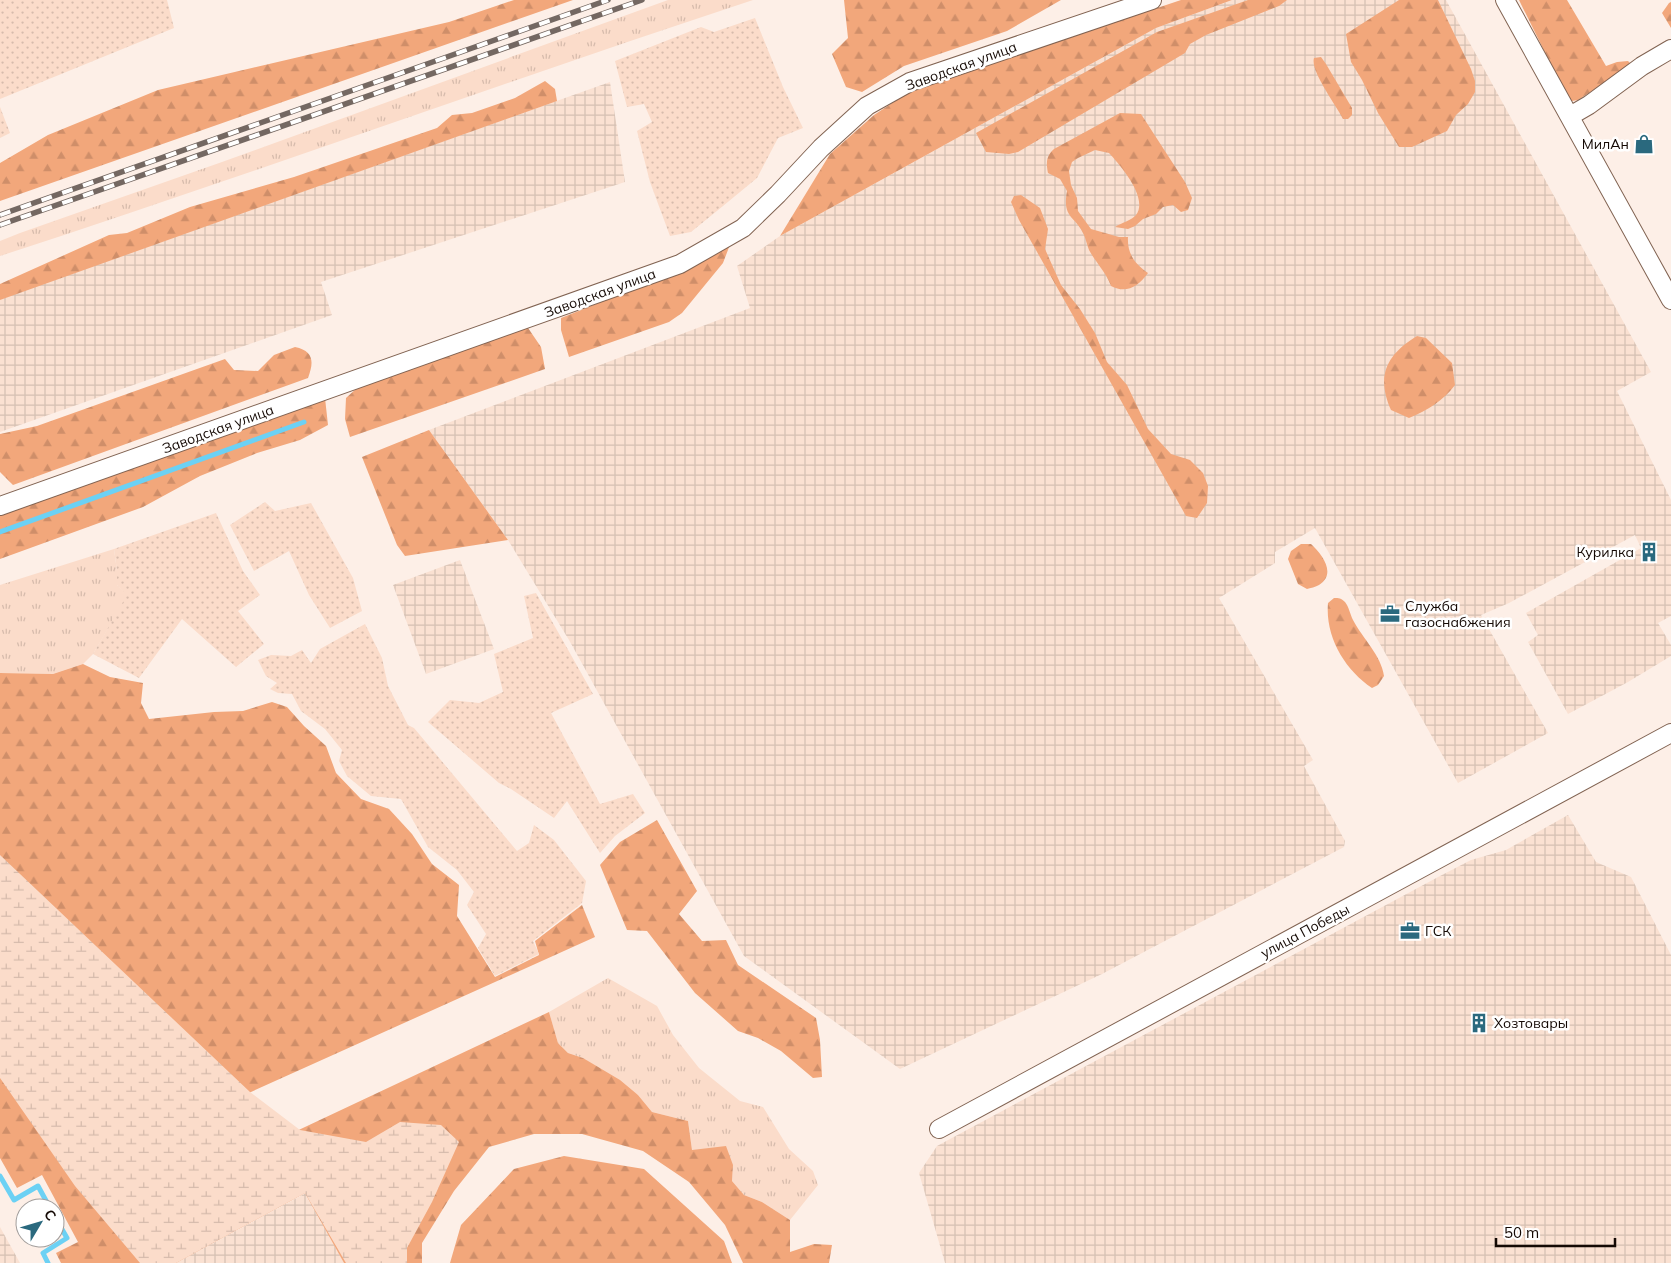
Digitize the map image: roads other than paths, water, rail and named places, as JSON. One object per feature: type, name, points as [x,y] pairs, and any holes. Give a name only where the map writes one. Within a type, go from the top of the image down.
[{"type":"street","name":"Заводская улица","points":[[0,506],[680,264],[743,228],[821,148],[867,106],[910,82],[1152,0]]},
{"type":"street","points":[[1505,0],[1671,300]]},
{"type":"street","points":[[1570,116],[1589,105],[1642,66],[1671,49]]},
{"type":"street","name":"улица Победы","points":[[939,1129],[1671,733]]},
{"type":"waterway","points":[[0,532],[304,422]]},
{"type":"waterway","points":[[0,1176],[15,1199]]},
{"type":"waterway","points":[[17,1198],[38,1186],[45,1198]]},
{"type":"waterway","points":[[65,1234],[67,1238],[65,1239]]},
{"type":"waterway","points":[[48,1263],[43,1253],[51,1248]]},
{"type":"railway","points":[[0,215],[608,0]]},
{"type":"railway","points":[[0,225],[642,0]]},
{"type":"place","name":"МилАн","points":[[1644,144]]},
{"type":"place","name":"Курилка","points":[[1649,552]]},
{"type":"place","name":"Служба газоснабжения","points":[[1390,614]]},
{"type":"place","name":"ГСК","points":[[1410,931]]},
{"type":"place","name":"Хозтовары","points":[[1479,1023]]}]
